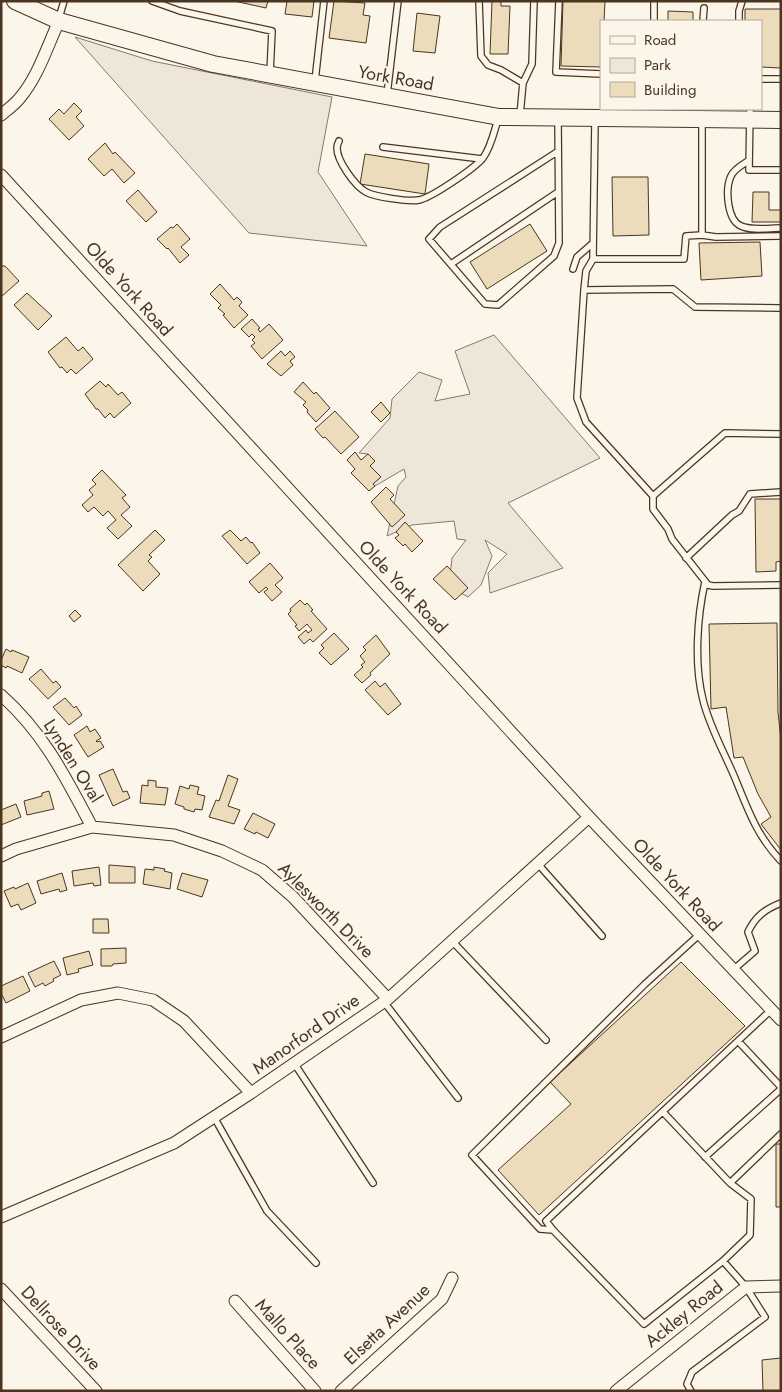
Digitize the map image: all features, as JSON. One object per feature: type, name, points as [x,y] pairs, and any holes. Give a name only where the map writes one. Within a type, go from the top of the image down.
[{"type":"main road","name":"York Road","points":[[15,1],[59,20],[213,64],[499,117],[595,118],[656,113],[699,115],[750,114],[781,120]]},
{"type":"street","points":[[1,115],[18,100],[28,87],[59,20]]},
{"type":"street","name":"Olde York Road","points":[[1,175],[589,817],[781,1020]]},
{"type":"street","name":"Lynden Oval","points":[[1,695],[20,711],[52,753],[92,827]]},
{"type":"street","name":"Manorford Drive","points":[[1,1217],[174,1143],[251,1093],[386,1000],[589,817]]},
{"type":"street","name":"Aylesworth Drive","points":[[1,856],[16,849],[92,827],[174,835],[222,851],[262,870],[293,897],[386,1000]]},
{"type":"street","points":[[1,1037],[81,1000],[118,993],[153,1000],[184,1021],[251,1093]]},
{"type":"street","name":"Elsetta Avenue","points":[[341,1391],[442,1299],[452,1278]]},
{"type":"street","name":"Ackley Road","points":[[616,1391],[746,1287],[781,1286]]},
{"type":"street","name":"Dellrose Drive","points":[[1,1289],[96,1391]]},
{"type":"street","name":"Mallo Place","points":[[234,1301],[315,1391]]},
{"type":"lane","points":[[59,20],[64,1]]},
{"type":"lane","points":[[152,1],[180,11],[272,31],[270,75]]},
{"type":"lane","points":[[315,84],[324,1]]},
{"type":"lane","points":[[387,97],[398,1]]},
{"type":"lane","points":[[479,1],[481,56],[488,65],[523,82]]},
{"type":"lane","points":[[520,117],[523,82],[532,64],[534,1]]},
{"type":"lane","points":[[559,1],[556,72],[600,74]]},
{"type":"lane","points":[[654,1],[654,20]]},
{"type":"lane","points":[[739,20],[742,1]]},
{"type":"lane","points":[[704,8],[704,20]]},
{"type":"lane","points":[[762,79],[781,79]]},
{"type":"lane","points":[[750,114],[749,170],[781,170]]},
{"type":"lane","points":[[699,115],[702,235]]},
{"type":"lane","points":[[339,141],[337,149],[345,171],[366,192],[409,201],[421,200],[431,196],[482,159],[491,144],[499,117]]},
{"type":"lane","points":[[557,152],[440,228],[429,239],[486,304],[498,305],[554,256],[559,243],[558,117]]},
{"type":"lane","points":[[595,118],[593,260],[586,271],[577,398],[586,422],[653,496],[653,509],[668,529],[672,539],[705,582],[712,586],[781,585]]},
{"type":"lane","points":[[383,147],[482,159]]},
{"type":"lane","points":[[748,161],[731,176],[729,184],[731,216],[737,223],[748,228],[781,228]]},
{"type":"lane","points":[[451,264],[558,192]]},
{"type":"lane","points":[[593,260],[684,259],[686,236],[781,236]]},
{"type":"lane","points":[[573,269],[577,257],[594,243]]},
{"type":"lane","points":[[584,290],[673,289],[695,307],[781,308]]},
{"type":"lane","points":[[653,496],[725,433],[781,434]]},
{"type":"lane","points":[[686,558],[732,515],[740,511],[750,494],[781,492]]},
{"type":"lane","points":[[705,582],[699,632],[699,661],[703,700],[712,729],[735,777],[751,819],[761,838],[781,861]]},
{"type":"lane","points":[[538,864],[602,936]]},
{"type":"lane","points":[[733,970],[755,951],[748,932],[754,920],[769,907],[781,903]]},
{"type":"lane","points":[[554,1230],[540,1229],[472,1155],[638,991],[700,934]]},
{"type":"lane","points":[[452,941],[546,1040]]},
{"type":"lane","points":[[386,1000],[458,1098]]},
{"type":"lane","points":[[663,1112],[730,1183],[751,1199],[750,1235],[723,1261],[644,1324],[546,1222],[771,1010]]},
{"type":"lane","points":[[705,1157],[781,1088],[738,1041]]},
{"type":"lane","points":[[294,1063],[373,1183]]},
{"type":"lane","points":[[214,1117],[267,1211],[316,1263]]},
{"type":"lane","points":[[730,1183],[781,1134]]},
{"type":"lane","points":[[691,1391],[687,1384],[692,1372],[765,1317],[746,1287],[723,1261]]},
{"type":"green space","points":[[75,37],[152,61],[332,97],[318,172],[367,246],[249,233]]},
{"type":"green space","points":[[494,335],[600,458],[508,503],[563,568],[490,593],[488,573],[507,554],[485,540],[492,556],[481,585],[468,597],[449,586],[452,558],[466,540],[457,539],[454,521],[412,525],[387,536],[398,486],[406,477],[404,469],[375,486],[373,484],[380,477],[370,466],[375,461],[368,454],[359,453],[390,418],[392,399],[419,372],[442,380],[435,401],[470,394],[455,351]]},
{"type":"building","points":[[234,1],[268,1],[266,8]]},
{"type":"building","points":[[287,1],[314,1],[312,17],[285,14]]},
{"type":"building","points":[[334,1],[365,3],[363,15],[370,16],[366,43],[329,38]]},
{"type":"building","points":[[492,1],[501,1],[501,6],[510,6],[508,54],[490,54]]},
{"type":"building","points":[[563,1],[605,1],[604,20],[600,20],[600,67],[561,66]]},
{"type":"building","points":[[745,9],[781,9],[781,68],[762,67],[762,20],[745,20]]},
{"type":"building","points":[[668,11],[693,12],[693,20],[668,20]]},
{"type":"building","points":[[417,13],[440,16],[435,53],[413,51]]},
{"type":"building","points":[[74,103],[82,111],[76,117],[84,126],[69,140],[49,119],[59,109],[64,114]]},
{"type":"building","points":[[105,143],[113,154],[115,152],[135,173],[124,183],[112,169],[104,176],[88,159]]},
{"type":"building","points":[[365,154],[429,164],[425,194],[360,184]]},
{"type":"building","points":[[612,177],[648,177],[649,235],[613,236]]},
{"type":"building","points":[[138,190],[157,212],[146,222],[126,201]]},
{"type":"building","points":[[753,192],[769,192],[769,210],[781,210],[781,222],[752,222]]},
{"type":"building","points":[[177,224],[190,239],[181,247],[189,255],[180,263],[168,248],[157,239]]},
{"type":"building","points":[[530,224],[547,251],[487,289],[470,262]]},
{"type":"building","points":[[760,242],[762,276],[701,280],[699,243]]},
{"type":"building","points":[[1,266],[5,266],[19,281],[1,297]]},
{"type":"building","points":[[220,284],[234,300],[237,297],[242,302],[239,306],[248,315],[234,328],[223,315],[225,314],[218,308],[221,305],[210,294]]},
{"type":"building","points":[[27,293],[52,316],[38,330],[14,305]]},
{"type":"building","points":[[252,319],[260,328],[258,329],[260,332],[269,324],[283,340],[262,359],[251,346],[255,343],[252,340],[255,337],[252,334],[249,337],[241,329]]},
{"type":"building","points":[[66,337],[78,351],[83,347],[93,359],[76,374],[71,369],[67,373],[62,367],[60,368],[48,352]]},
{"type":"building","points":[[281,351],[285,356],[290,351],[295,357],[290,361],[293,365],[281,376],[267,364]]},
{"type":"building","points":[[100,381],[106,387],[108,384],[118,395],[122,392],[131,403],[114,418],[110,413],[105,418],[85,394]]},
{"type":"building","points":[[303,382],[314,394],[316,392],[330,408],[316,422],[303,405],[306,402],[294,392]]},
{"type":"building","points":[[381,402],[390,413],[381,422],[371,412]]},
{"type":"building","points":[[335,411],[359,437],[341,454],[315,429]]},
{"type":"building","points":[[355,452],[361,460],[368,454],[375,461],[370,466],[381,477],[373,484],[375,486],[369,491],[351,473],[355,469],[347,460]]},
{"type":"building","points":[[102,470],[126,495],[122,498],[130,507],[121,515],[132,526],[118,539],[107,528],[116,520],[108,511],[103,516],[94,507],[88,512],[82,505],[93,495],[89,490],[96,484],[92,480]]},
{"type":"building","points":[[386,487],[394,495],[390,499],[405,515],[392,527],[371,502]]},
{"type":"building","points":[[755,499],[781,499],[781,561],[776,562],[776,571],[756,572]]},
{"type":"building","points":[[405,522],[423,541],[412,552],[405,544],[403,546],[395,538],[399,535],[396,532]]},
{"type":"building","points":[[155,530],[165,540],[149,555],[152,557],[148,561],[160,574],[143,591],[118,565]]},
{"type":"building","points":[[230,530],[241,541],[246,537],[260,553],[247,564],[222,536]]},
{"type":"building","points":[[270,563],[283,578],[275,585],[282,592],[272,601],[264,592],[268,589],[266,587],[259,593],[249,582]]},
{"type":"building","points":[[447,566],[468,588],[455,600],[433,579]]},
{"type":"building","points":[[300,600],[305,605],[307,603],[313,610],[311,611],[327,629],[313,642],[310,639],[304,644],[298,637],[306,630],[308,633],[312,630],[307,624],[299,631],[295,626],[297,625],[288,614],[291,611],[290,609]]},
{"type":"building","points":[[75,610],[81,616],[74,622],[69,616]]},
{"type":"building","points":[[777,623],[778,712],[781,740],[781,850],[761,824],[771,817],[758,794],[743,757],[734,758],[726,707],[711,709],[709,624]]},
{"type":"building","points":[[334,633],[349,649],[331,665],[319,653],[324,648],[321,645]]},
{"type":"building","points":[[376,635],[390,654],[362,683],[354,675],[363,667],[361,665],[365,662],[360,656],[366,650],[363,647]]},
{"type":"building","points":[[6,649],[29,657],[22,673],[1,665]]},
{"type":"building","points":[[41,669],[53,683],[56,681],[61,687],[48,699],[29,679]]},
{"type":"building","points":[[375,681],[380,687],[385,683],[401,704],[388,715],[365,690]]},
{"type":"building","points":[[65,698],[74,708],[76,706],[82,715],[69,725],[53,707]]},
{"type":"building","points":[[87,726],[90,732],[95,729],[101,738],[96,741],[100,741],[104,747],[88,757],[74,735]]},
{"type":"building","points":[[113,769],[123,792],[127,791],[130,798],[113,806],[99,775]]},
{"type":"building","points":[[228,775],[238,779],[228,806],[240,810],[234,824],[209,817],[216,800],[219,801]]},
{"type":"building","points":[[148,780],[156,781],[156,787],[168,788],[165,805],[140,803],[142,785],[148,786]]},
{"type":"building","points":[[190,785],[199,787],[197,794],[205,796],[202,810],[195,809],[194,812],[175,804],[180,786],[189,789]]},
{"type":"building","points":[[49,791],[54,809],[27,815],[24,801],[42,796],[42,793]]},
{"type":"building","points":[[16,804],[21,817],[1,825],[1,810]]},
{"type":"building","points":[[253,813],[275,824],[268,838],[244,829]]},
{"type":"building","points":[[109,865],[135,867],[135,883],[109,883]]},
{"type":"building","points":[[99,867],[101,885],[94,886],[93,883],[74,886],[72,871]]},
{"type":"building","points":[[154,867],[165,869],[164,871],[172,873],[170,889],[143,884],[145,869],[154,870]]},
{"type":"building","points":[[62,873],[67,890],[60,892],[59,889],[41,894],[37,881]]},
{"type":"building","points":[[182,873],[208,880],[202,897],[177,889]]},
{"type":"building","points":[[28,883],[36,903],[21,910],[18,904],[11,907],[4,891],[14,887],[15,889]]},
{"type":"building","points":[[93,919],[108,919],[109,933],[93,933]]},
{"type":"building","points":[[126,948],[126,963],[101,966],[101,949]]},
{"type":"building","points":[[89,951],[93,965],[78,969],[79,972],[67,975],[63,958]]},
{"type":"building","points":[[54,961],[61,975],[45,986],[43,983],[35,987],[28,973]]},
{"type":"building","points":[[681,962],[745,1026],[539,1215],[498,1170],[571,1104],[550,1082]]},
{"type":"building","points":[[23,976],[30,991],[6,1003],[1,993],[1,986]]},
{"type":"building","points":[[776,1144],[781,1144],[781,1207],[776,1207]]},
{"type":"building","points":[[781,1358],[781,1391],[763,1391],[762,1360]]}]
